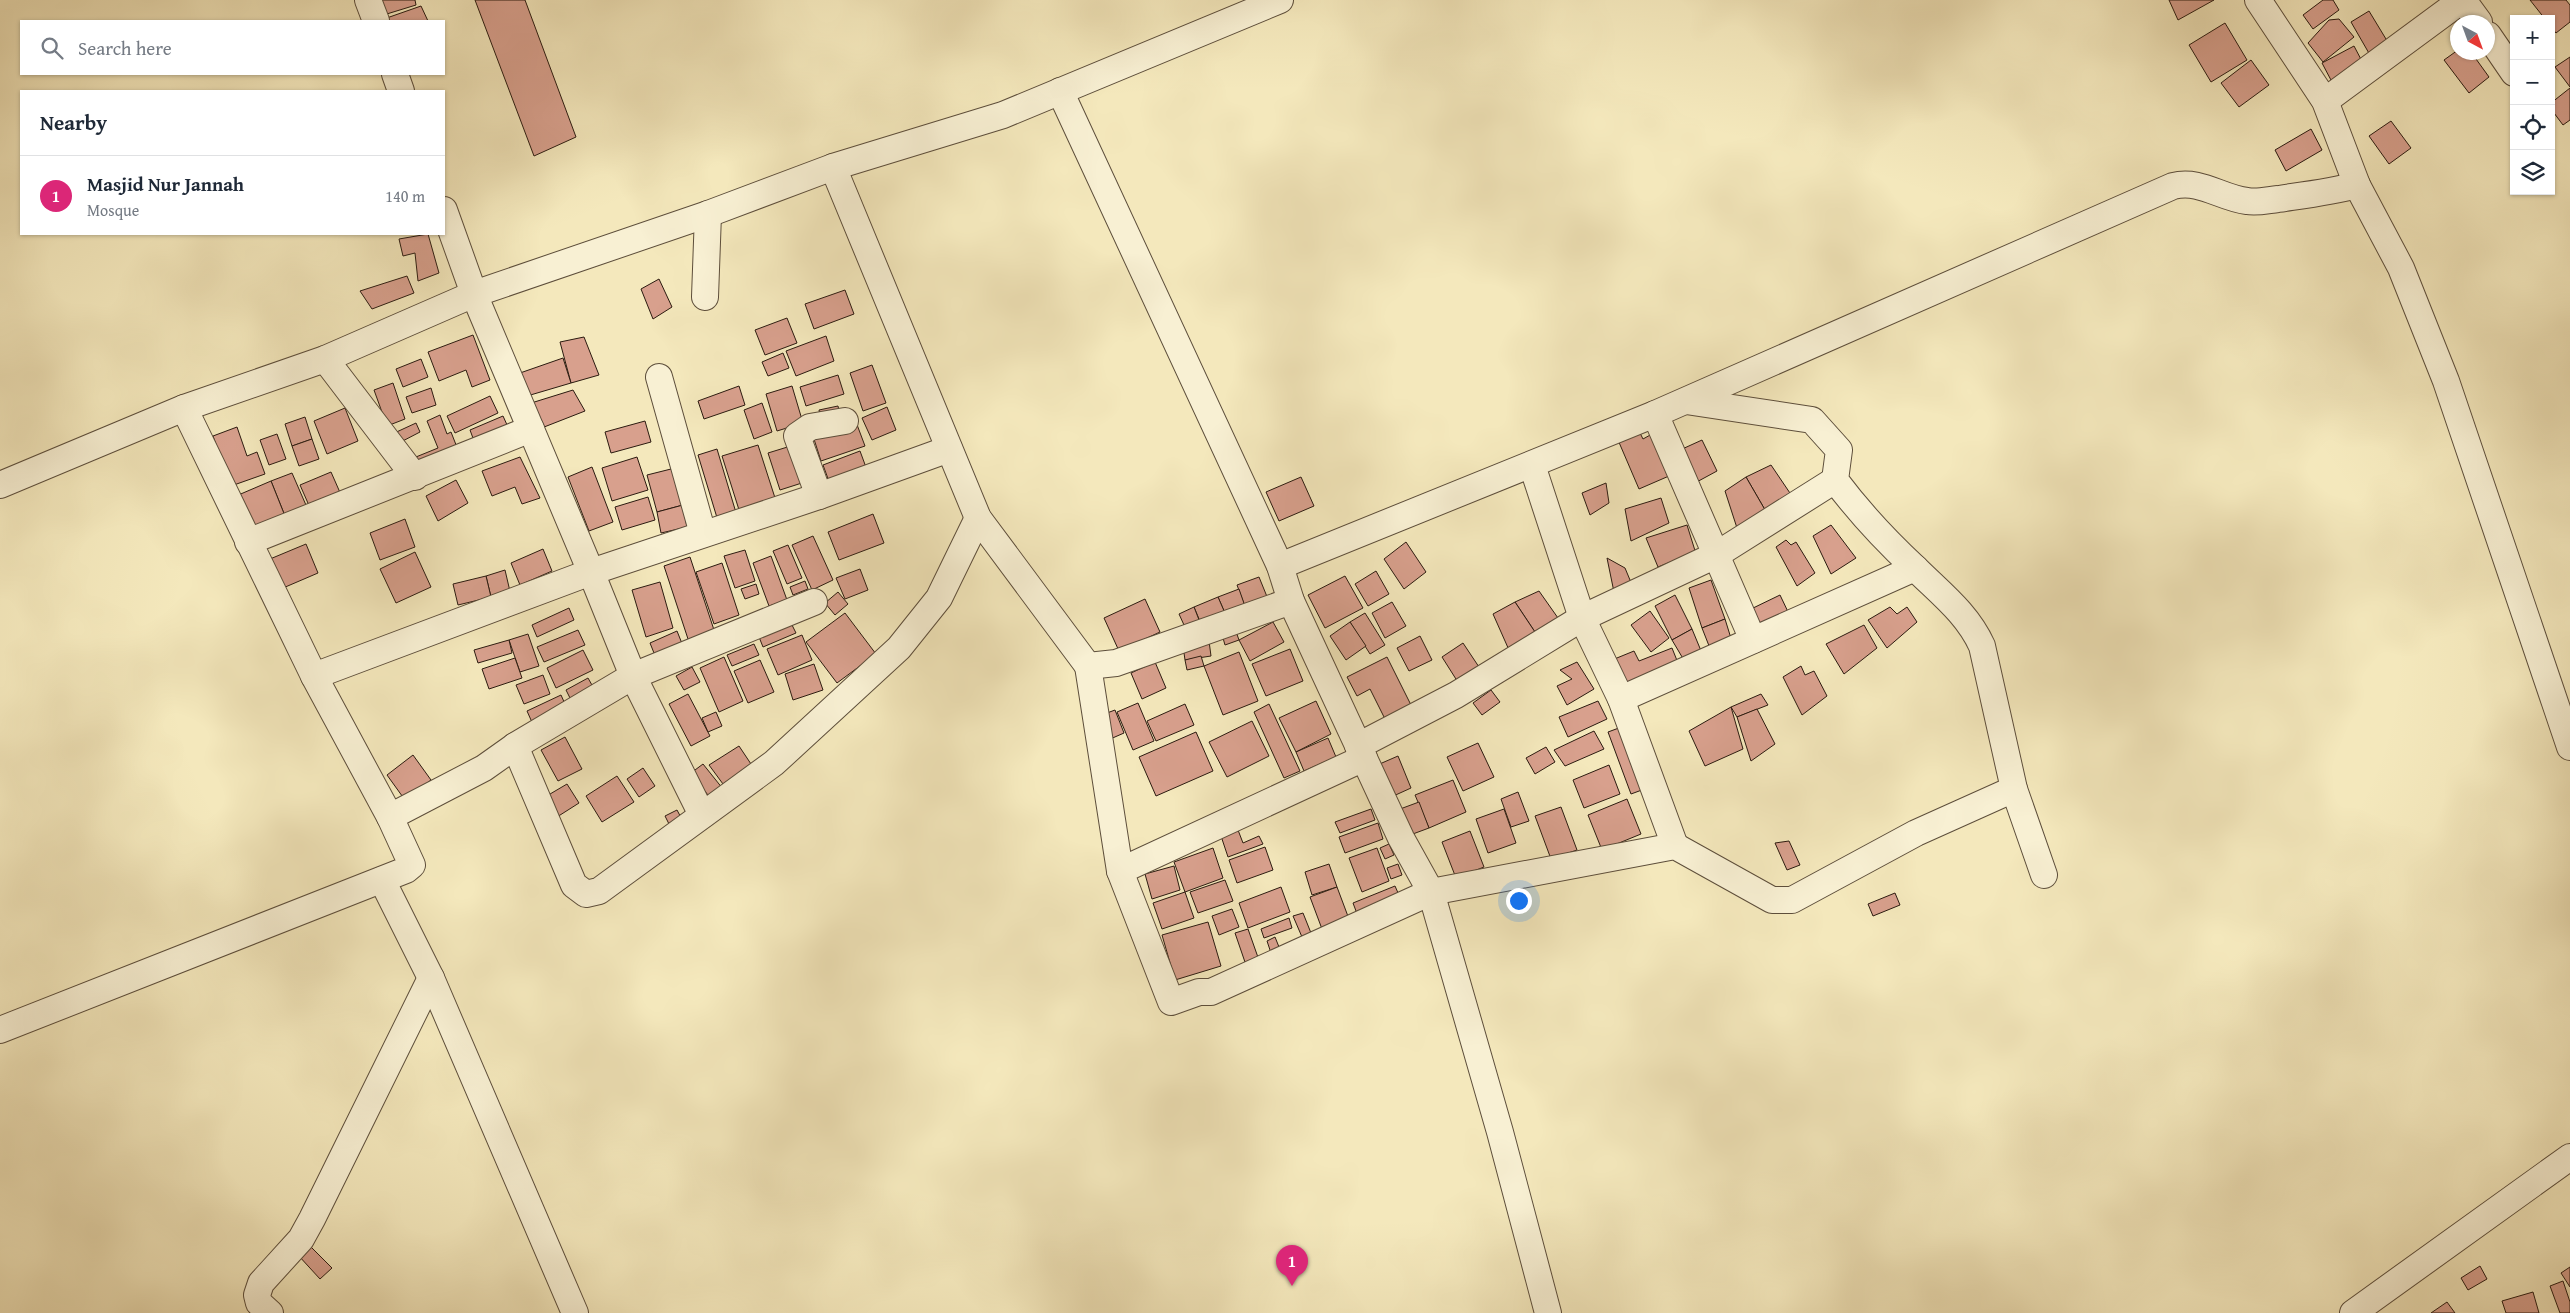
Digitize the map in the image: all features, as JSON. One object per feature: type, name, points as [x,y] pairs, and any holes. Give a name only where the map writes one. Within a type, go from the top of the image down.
[{"type":"street","points":[[368,0],[376,20]]},
{"type":"street","points":[[0,485],[184,408],[325,359],[474,294],[708,214],[833,167],[1002,115],[1280,0]]},
{"type":"street","points":[[2258,0],[2325,101],[2357,185],[2401,268],[2446,380],[2570,747]]},
{"type":"street","points":[[2325,101],[2463,0],[2474,15]]},
{"type":"street","points":[[2495,45],[2510,67]]},
{"type":"street","points":[[395,75],[401,90]]},
{"type":"street","points":[[1060,91],[1280,566],[1291,601],[1401,838],[1431,892],[1500,1132],[1548,1313]]},
{"type":"street","points":[[833,167],[935,419],[950,449],[978,518],[1088,666],[1120,871],[1171,1002],[1199,992],[1211,992],[1431,892],[1675,846],[1772,900],[1792,900],[1916,834],[2014,789]]},
{"type":"street","points":[[1280,566],[1686,401],[2173,186],[2185,183],[2198,184],[2230,198],[2250,202],[2326,193],[2357,185]]},
{"type":"street","points":[[445,213],[474,294],[592,572],[633,676],[702,815]]},
{"type":"street","points":[[705,297],[708,214]]},
{"type":"street","points":[[325,359],[415,477]]},
{"type":"street","points":[[659,377],[703,534]]},
{"type":"street","points":[[1686,401],[1812,420],[1839,450],[1835,480],[1854,505],[1915,568],[1963,613],[1975,630],[1982,646],[2014,789],[2044,875]]},
{"type":"street","points":[[0,1030],[394,875],[412,865],[390,818],[314,676],[184,408]]},
{"type":"street","points":[[1655,414],[1753,640]]},
{"type":"street","points":[[818,496],[797,436],[810,427],[844,420]]},
{"type":"street","points":[[248,542],[415,477],[531,429]]},
{"type":"street","points":[[314,676],[592,572],[818,496],[950,449]]},
{"type":"street","points":[[1532,465],[1582,618],[1621,699],[1675,846]]},
{"type":"street","points":[[1120,871],[1361,752],[1582,618],[1716,555],[1835,480]]},
{"type":"street","points":[[515,746],[574,885],[586,894],[599,891],[774,763],[899,648],[940,598],[978,518]]},
{"type":"street","points":[[1621,699],[1915,568]]},
{"type":"street","points":[[1088,666],[1116,663],[1291,601]]},
{"type":"street","points":[[390,818],[484,768],[515,746],[633,676],[814,602]]},
{"type":"street","points":[[394,875],[431,978],[575,1313]]},
{"type":"street","points":[[270,1313],[259,1303],[257,1295],[260,1283],[286,1258],[308,1226],[431,978]]},
{"type":"street","points":[[2354,1313],[2570,1158]]},
{"type":"building","points":[[372,0],[415,0],[416,5],[377,17]]},
{"type":"building","points":[[475,0],[525,0],[576,137],[534,156]]},
{"type":"building","points":[[2169,0],[2214,0],[2178,20]]},
{"type":"building","points":[[2323,0],[2333,0],[2339,10],[2313,29],[2303,15]]},
{"type":"building","points":[[2530,0],[2566,0],[2570,5],[2570,22],[2556,33],[2555,15],[2542,15]]},
{"type":"building","points":[[421,6],[428,20],[381,20]]},
{"type":"building","points":[[2369,11],[2389,44],[2370,55],[2351,22]]},
{"type":"building","points":[[2339,19],[2354,37],[2323,62],[2308,43],[2329,20]]},
{"type":"building","points":[[2225,23],[2247,60],[2211,82],[2189,45]]},
{"type":"building","points":[[2354,46],[2364,65],[2332,82],[2322,63]]},
{"type":"building","points":[[2450,56],[2450,60],[2477,60],[2489,77],[2469,93],[2444,60]]},
{"type":"building","points":[[2570,57],[2570,87],[2555,67]]},
{"type":"building","points":[[2251,60],[2269,85],[2239,107],[2221,83]]},
{"type":"building","points":[[2570,88],[2570,120],[2563,125],[2555,114],[2555,100]]},
{"type":"building","points":[[2391,121],[2411,148],[2389,164],[2369,136]]},
{"type":"building","points":[[2311,129],[2322,150],[2286,171],[2275,150]]},
{"type":"building","points":[[428,235],[439,273],[418,281],[415,253],[403,256],[399,239]]},
{"type":"building","points":[[407,276],[414,293],[372,309],[360,291]]},
{"type":"building","points":[[659,279],[672,307],[653,319],[641,289]]},
{"type":"building","points":[[845,290],[854,314],[814,329],[805,304]]},
{"type":"building","points":[[787,318],[797,343],[765,355],[755,330]]},
{"type":"building","points":[[473,335],[490,380],[472,387],[466,370],[439,381],[428,352]]},
{"type":"building","points":[[826,336],[834,361],[796,376],[786,351]]},
{"type":"building","points":[[584,337],[599,375],[571,383],[560,342]]},
{"type":"building","points":[[783,353],[789,368],[768,376],[762,362]]},
{"type":"building","points":[[563,358],[571,383],[527,396],[520,373]]},
{"type":"building","points":[[421,359],[428,377],[403,387],[396,369]]},
{"type":"building","points":[[872,365],[886,403],[863,411],[850,373]]},
{"type":"building","points":[[838,375],[844,394],[806,406],[800,387]]},
{"type":"building","points":[[393,383],[405,419],[387,426],[374,390]]},
{"type":"building","points":[[739,386],[745,405],[704,419],[698,401]]},
{"type":"building","points":[[792,386],[803,423],[777,431],[766,394]]},
{"type":"building","points":[[431,388],[436,405],[412,413],[406,397]]},
{"type":"building","points":[[573,390],[585,411],[539,429],[528,404]]},
{"type":"building","points":[[490,396],[498,413],[455,433],[447,416]]},
{"type":"building","points":[[762,403],[772,432],[754,439],[744,410]]},
{"type":"building","points":[[838,406],[840,416],[821,420],[819,410]]},
{"type":"building","points":[[887,407],[896,430],[872,440],[862,418]]},
{"type":"building","points":[[345,408],[358,441],[327,454],[314,421]]},
{"type":"building","points":[[440,415],[447,434],[451,432],[460,455],[415,472],[411,459],[438,448],[427,421]]},
{"type":"building","points":[[503,416],[508,427],[477,449],[470,430]]},
{"type":"building","points":[[305,417],[312,439],[292,446],[285,424]]},
{"type":"building","points":[[645,421],[651,442],[611,453],[605,432]]},
{"type":"building","points":[[856,422],[865,446],[821,461],[813,436]]},
{"type":"building","points":[[416,423],[420,432],[395,445],[390,435]]},
{"type":"building","points":[[237,427],[247,456],[257,452],[265,474],[231,486],[213,436]]},
{"type":"building","points":[[1639,431],[1643,439],[1652,434],[1669,476],[1639,489],[1618,440]]},
{"type":"building","points":[[277,434],[286,459],[269,465],[260,440]]},
{"type":"building","points":[[312,439],[319,459],[299,466],[292,446]]},
{"type":"building","points":[[1702,440],[1717,471],[1693,484],[1680,450]]},
{"type":"building","points":[[758,445],[776,501],[740,513],[722,456]]},
{"type":"building","points":[[794,445],[805,482],[780,490],[768,453]]},
{"type":"building","points":[[717,449],[737,516],[718,521],[698,455]]},
{"type":"building","points":[[860,451],[867,470],[830,484],[823,465]]},
{"type":"building","points":[[520,457],[540,498],[522,504],[515,487],[492,496],[482,471]]},
{"type":"building","points":[[637,457],[648,490],[612,501],[602,468]]},
{"type":"building","points":[[1771,465],[1794,499],[1768,515],[1746,477]]},
{"type":"building","points":[[592,467],[613,522],[589,531],[568,477]]},
{"type":"building","points":[[679,467],[683,505],[657,512],[647,475]]},
{"type":"building","points":[[331,472],[342,497],[311,510],[300,485]]},
{"type":"building","points":[[292,473],[309,512],[287,521],[271,481]]},
{"type":"building","points":[[1301,477],[1314,506],[1279,521],[1266,492]]},
{"type":"building","points":[[1746,477],[1768,515],[1737,528],[1725,491]]},
{"type":"building","points":[[456,480],[468,503],[438,521],[426,496]]},
{"type":"building","points":[[271,481],[287,521],[252,536],[236,496]]},
{"type":"building","points":[[1606,483],[1609,503],[1590,515],[1582,493]]},
{"type":"building","points":[[648,497],[655,520],[622,530],[615,507]]},
{"type":"building","points":[[1661,498],[1669,523],[1631,541],[1625,509]]},
{"type":"building","points":[[683,505],[687,527],[661,533],[657,512]]},
{"type":"building","points":[[873,514],[884,543],[839,560],[828,532]]},
{"type":"building","points":[[405,519],[415,547],[380,560],[370,533]]},
{"type":"building","points":[[1687,525],[1697,557],[1683,557],[1658,567],[1646,538]]},
{"type":"building","points":[[1831,525],[1856,558],[1831,574],[1813,536]]},
{"type":"building","points":[[813,536],[833,580],[812,590],[792,545]]},
{"type":"building","points":[[1786,540],[1791,545],[1796,542],[1815,573],[1797,586],[1776,547]]},
{"type":"building","points":[[1406,542],[1426,572],[1404,589],[1384,559]]},
{"type":"building","points":[[306,544],[318,573],[283,588],[270,559]]},
{"type":"building","points":[[788,545],[802,578],[787,584],[773,551]]},
{"type":"building","points":[[543,549],[552,571],[520,585],[511,563]]},
{"type":"building","points":[[745,550],[755,581],[735,588],[724,556]]},
{"type":"building","points":[[415,552],[431,587],[396,603],[380,569]]},
{"type":"building","points":[[771,556],[787,600],[769,606],[753,563]]},
{"type":"building","points":[[690,557],[715,633],[689,642],[664,566]]},
{"type":"building","points":[[1607,558],[1625,568],[1635,592],[1615,597]]},
{"type":"building","points":[[722,563],[739,615],[714,624],[696,572]]},
{"type":"building","points":[[860,569],[868,590],[845,599],[836,578]]},
{"type":"building","points":[[505,570],[512,600],[491,597],[486,576]]},
{"type":"building","points":[[1376,571],[1389,594],[1368,606],[1355,584]]},
{"type":"building","points":[[486,576],[491,597],[458,605],[453,584]]},
{"type":"building","points":[[1345,576],[1363,608],[1325,628],[1308,595]]},
{"type":"building","points":[[1259,577],[1270,604],[1247,612],[1237,585]]},
{"type":"building","points":[[1711,580],[1725,619],[1702,628],[1689,588]]},
{"type":"building","points":[[805,581],[808,589],[793,595],[790,587]]},
{"type":"building","points":[[660,582],[673,628],[646,637],[632,590]]},
{"type":"building","points":[[756,584],[759,594],[745,599],[741,589]]},
{"type":"building","points":[[1239,589],[1247,612],[1228,620],[1218,597]]},
{"type":"building","points":[[1539,591],[1558,618],[1537,635],[1515,602]]},
{"type":"building","points":[[838,592],[848,604],[835,615],[825,603]]},
{"type":"building","points":[[1675,595],[1692,629],[1672,640],[1655,606]]},
{"type":"building","points":[[1780,595],[1790,616],[1762,630],[1749,610]]},
{"type":"building","points":[[1218,597],[1228,620],[1204,631],[1194,607]]},
{"type":"building","points":[[1145,599],[1160,632],[1119,651],[1104,618]]},
{"type":"building","points":[[1392,602],[1406,626],[1385,638],[1372,613]]},
{"type":"building","points":[[1515,602],[1537,635],[1509,650],[1493,614]]},
{"type":"building","points":[[1194,607],[1201,625],[1189,636],[1179,614]]},
{"type":"building","points":[[1890,607],[1897,614],[1907,607],[1917,622],[1887,648],[1868,620]]},
{"type":"building","points":[[569,608],[574,620],[537,637],[532,625]]},
{"type":"building","points":[[1650,611],[1669,638],[1651,652],[1631,625]]},
{"type":"building","points":[[845,613],[876,654],[837,683],[806,642]]},
{"type":"building","points":[[1365,613],[1385,645],[1370,654],[1350,622]]},
{"type":"building","points":[[1725,619],[1734,648],[1713,656],[1702,628]]},
{"type":"building","points":[[1273,622],[1284,642],[1250,661],[1239,640]]},
{"type":"building","points":[[1350,622],[1366,646],[1346,660],[1330,636]]},
{"type":"building","points":[[791,623],[796,633],[763,647],[759,637]]},
{"type":"building","points":[[1864,625],[1877,648],[1844,674],[1826,644]]},
{"type":"building","points":[[1234,626],[1239,640],[1225,645],[1221,631]]},
{"type":"building","points":[[1692,629],[1704,658],[1688,667],[1672,640]]},
{"type":"building","points":[[578,630],[585,645],[544,662],[537,647]]},
{"type":"building","points":[[677,631],[683,646],[656,658],[650,643]]},
{"type":"building","points":[[528,634],[539,666],[520,672],[509,640]]},
{"type":"building","points":[[802,635],[812,660],[778,675],[767,649]]},
{"type":"building","points":[[1420,636],[1432,660],[1409,671],[1397,648]]},
{"type":"building","points":[[509,640],[512,653],[478,663],[474,650]]},
{"type":"building","points":[[1209,641],[1211,656],[1185,660],[1183,646]]},
{"type":"building","points":[[1463,643],[1483,673],[1461,687],[1442,657]]},
{"type":"building","points":[[754,644],[759,655],[732,666],[727,655]]},
{"type":"building","points":[[1672,648],[1678,663],[1623,686],[1612,660],[1634,651],[1639,661]]},
{"type":"building","points":[[1290,649],[1303,681],[1266,696],[1252,664]]},
{"type":"building","points":[[583,650],[593,670],[556,688],[547,668]]},
{"type":"building","points":[[1239,652],[1258,701],[1223,715],[1204,666]]},
{"type":"building","points":[[1201,656],[1204,666],[1187,670],[1185,660]]},
{"type":"building","points":[[724,657],[743,701],[719,712],[700,668]]},
{"type":"building","points":[[1387,657],[1411,705],[1385,719],[1370,689],[1357,696],[1347,677]]},
{"type":"building","points":[[515,658],[522,678],[489,689],[482,669]]},
{"type":"building","points":[[760,660],[774,692],[748,703],[734,671]]},
{"type":"building","points":[[1155,662],[1166,688],[1142,699],[1131,673]]},
{"type":"building","points":[[1577,662],[1594,689],[1567,705],[1557,686],[1572,679],[1560,670]]},
{"type":"building","points":[[814,664],[823,690],[793,700],[785,674]]},
{"type":"building","points":[[1801,666],[1805,675],[1814,671],[1827,696],[1802,715],[1783,677]]},
{"type":"building","points":[[692,667],[700,682],[684,690],[676,676]]},
{"type":"building","points":[[543,675],[550,694],[524,704],[516,685]]},
{"type":"building","points":[[588,678],[597,694],[574,706],[566,690]]},
{"type":"building","points":[[1491,690],[1500,702],[1482,715],[1473,703]]},
{"type":"building","points":[[688,694],[710,736],[691,746],[669,704]]},
{"type":"building","points":[[1761,694],[1768,705],[1737,717],[1731,707]]},
{"type":"building","points":[[561,695],[569,713],[535,729],[527,711]]},
{"type":"building","points":[[1316,701],[1331,734],[1296,752],[1279,718]]},
{"type":"building","points":[[1598,701],[1607,719],[1568,737],[1559,717]]},
{"type":"building","points":[[1138,703],[1154,741],[1133,750],[1117,712]]},
{"type":"building","points":[[1185,704],[1194,725],[1156,741],[1147,721]]},
{"type":"building","points":[[1269,704],[1300,771],[1284,778],[1254,712]]},
{"type":"building","points":[[1731,707],[1743,749],[1705,766],[1689,731]]},
{"type":"building","points":[[1757,709],[1775,744],[1751,761],[1737,717]]},
{"type":"building","points":[[1115,710],[1124,733],[1108,740],[1099,716]]},
{"type":"building","points":[[716,712],[722,726],[708,732],[702,718]]},
{"type":"building","points":[[1252,721],[1269,756],[1227,777],[1209,742]]},
{"type":"building","points":[[1627,725],[1650,787],[1631,794],[1608,732]]},
{"type":"building","points":[[1594,731],[1604,749],[1565,766],[1554,750]]},
{"type":"building","points":[[1196,732],[1213,771],[1156,796],[1139,757]]},
{"type":"building","points":[[565,737],[582,769],[558,781],[541,750]]},
{"type":"building","points":[[1328,738],[1336,757],[1304,771],[1296,752]]},
{"type":"building","points":[[1478,743],[1494,777],[1463,791],[1447,757]]},
{"type":"building","points":[[739,746],[751,764],[723,784],[709,765]]},
{"type":"building","points":[[1546,747],[1555,762],[1535,774],[1526,758]]},
{"type":"building","points":[[413,755],[431,780],[405,800],[387,775]]},
{"type":"building","points":[[1398,756],[1411,788],[1389,798],[1375,766]]},
{"type":"building","points":[[703,764],[723,789],[711,799],[691,773]]},
{"type":"building","points":[[1609,765],[1620,794],[1584,808],[1573,780]]},
{"type":"building","points":[[643,768],[655,786],[639,797],[627,779]]},
{"type":"building","points":[[617,776],[634,802],[602,822],[586,796]]},
{"type":"building","points":[[1453,780],[1466,812],[1429,828],[1415,795]]},
{"type":"building","points":[[567,784],[579,803],[557,817],[545,797]]},
{"type":"building","points":[[1518,792],[1529,821],[1511,827],[1501,799]]},
{"type":"building","points":[[1627,799],[1641,834],[1602,850],[1588,815]]},
{"type":"building","points":[[1419,802],[1429,828],[1402,838],[1392,812]]},
{"type":"building","points":[[1561,807],[1577,850],[1551,859],[1535,816]]},
{"type":"building","points":[[1371,809],[1375,820],[1340,833],[1335,822]]},
{"type":"building","points":[[1504,809],[1516,843],[1488,853],[1476,819]]},
{"type":"building","points":[[677,810],[685,825],[673,832],[665,816]]},
{"type":"building","points":[[1378,823],[1383,839],[1345,853],[1339,837]]},
{"type":"building","points":[[1238,830],[1243,843],[1259,836],[1263,844],[1228,857],[1221,836]]},
{"type":"building","points":[[1470,831],[1484,867],[1456,878],[1442,842]]},
{"type":"building","points":[[1789,841],[1800,865],[1787,870],[1775,843]]},
{"type":"building","points":[[1389,844],[1394,855],[1385,859],[1380,848]]},
{"type":"building","points":[[1265,847],[1273,870],[1237,883],[1229,860]]},
{"type":"building","points":[[1213,848],[1223,878],[1185,892],[1174,862]]},
{"type":"building","points":[[1377,848],[1389,881],[1362,892],[1349,858]]},
{"type":"building","points":[[1329,864],[1337,887],[1312,895],[1305,872]]},
{"type":"building","points":[[1398,864],[1402,875],[1391,879],[1387,868]]},
{"type":"building","points":[[1174,866],[1180,890],[1152,899],[1145,874]]},
{"type":"building","points":[[1225,880],[1233,901],[1198,913],[1190,892]]},
{"type":"building","points":[[1395,886],[1402,902],[1359,919],[1353,903]]},
{"type":"building","points":[[1281,887],[1290,912],[1248,928],[1239,903]]},
{"type":"building","points":[[1337,887],[1349,919],[1322,929],[1310,897]]},
{"type":"building","points":[[1185,892],[1194,918],[1162,929],[1153,903]]},
{"type":"building","points":[[1895,893],[1900,905],[1873,916],[1868,904]]},
{"type":"building","points":[[1232,909],[1239,927],[1219,935],[1212,916]]},
{"type":"building","points":[[1303,913],[1311,933],[1302,937],[1293,916]]},
{"type":"building","points":[[1289,918],[1292,928],[1264,938],[1261,929]]},
{"type":"building","points":[[1208,922],[1221,966],[1175,980],[1162,935]]},
{"type":"building","points":[[1248,929],[1260,963],[1247,968],[1235,933]]},
{"type":"building","points":[[1275,937],[1281,952],[1272,956],[1267,941]]},
{"type":"building","points":[[308,1244],[332,1268],[320,1279],[298,1255]]},
{"type":"building","points":[[2480,1266],[2487,1279],[2468,1290],[2461,1278]]},
{"type":"building","points":[[2570,1267],[2570,1287],[2561,1273]]},
{"type":"building","points":[[2563,1281],[2570,1302],[2570,1313],[2560,1313],[2550,1286]]},
{"type":"building","points":[[2533,1292],[2539,1313],[2506,1313],[2502,1301]]},
{"type":"building","points":[[2447,1302],[2455,1313],[2431,1313]]},
{"type":"place","name":"Masjid Nur Jannah","points":[[1292,1286]]}]
